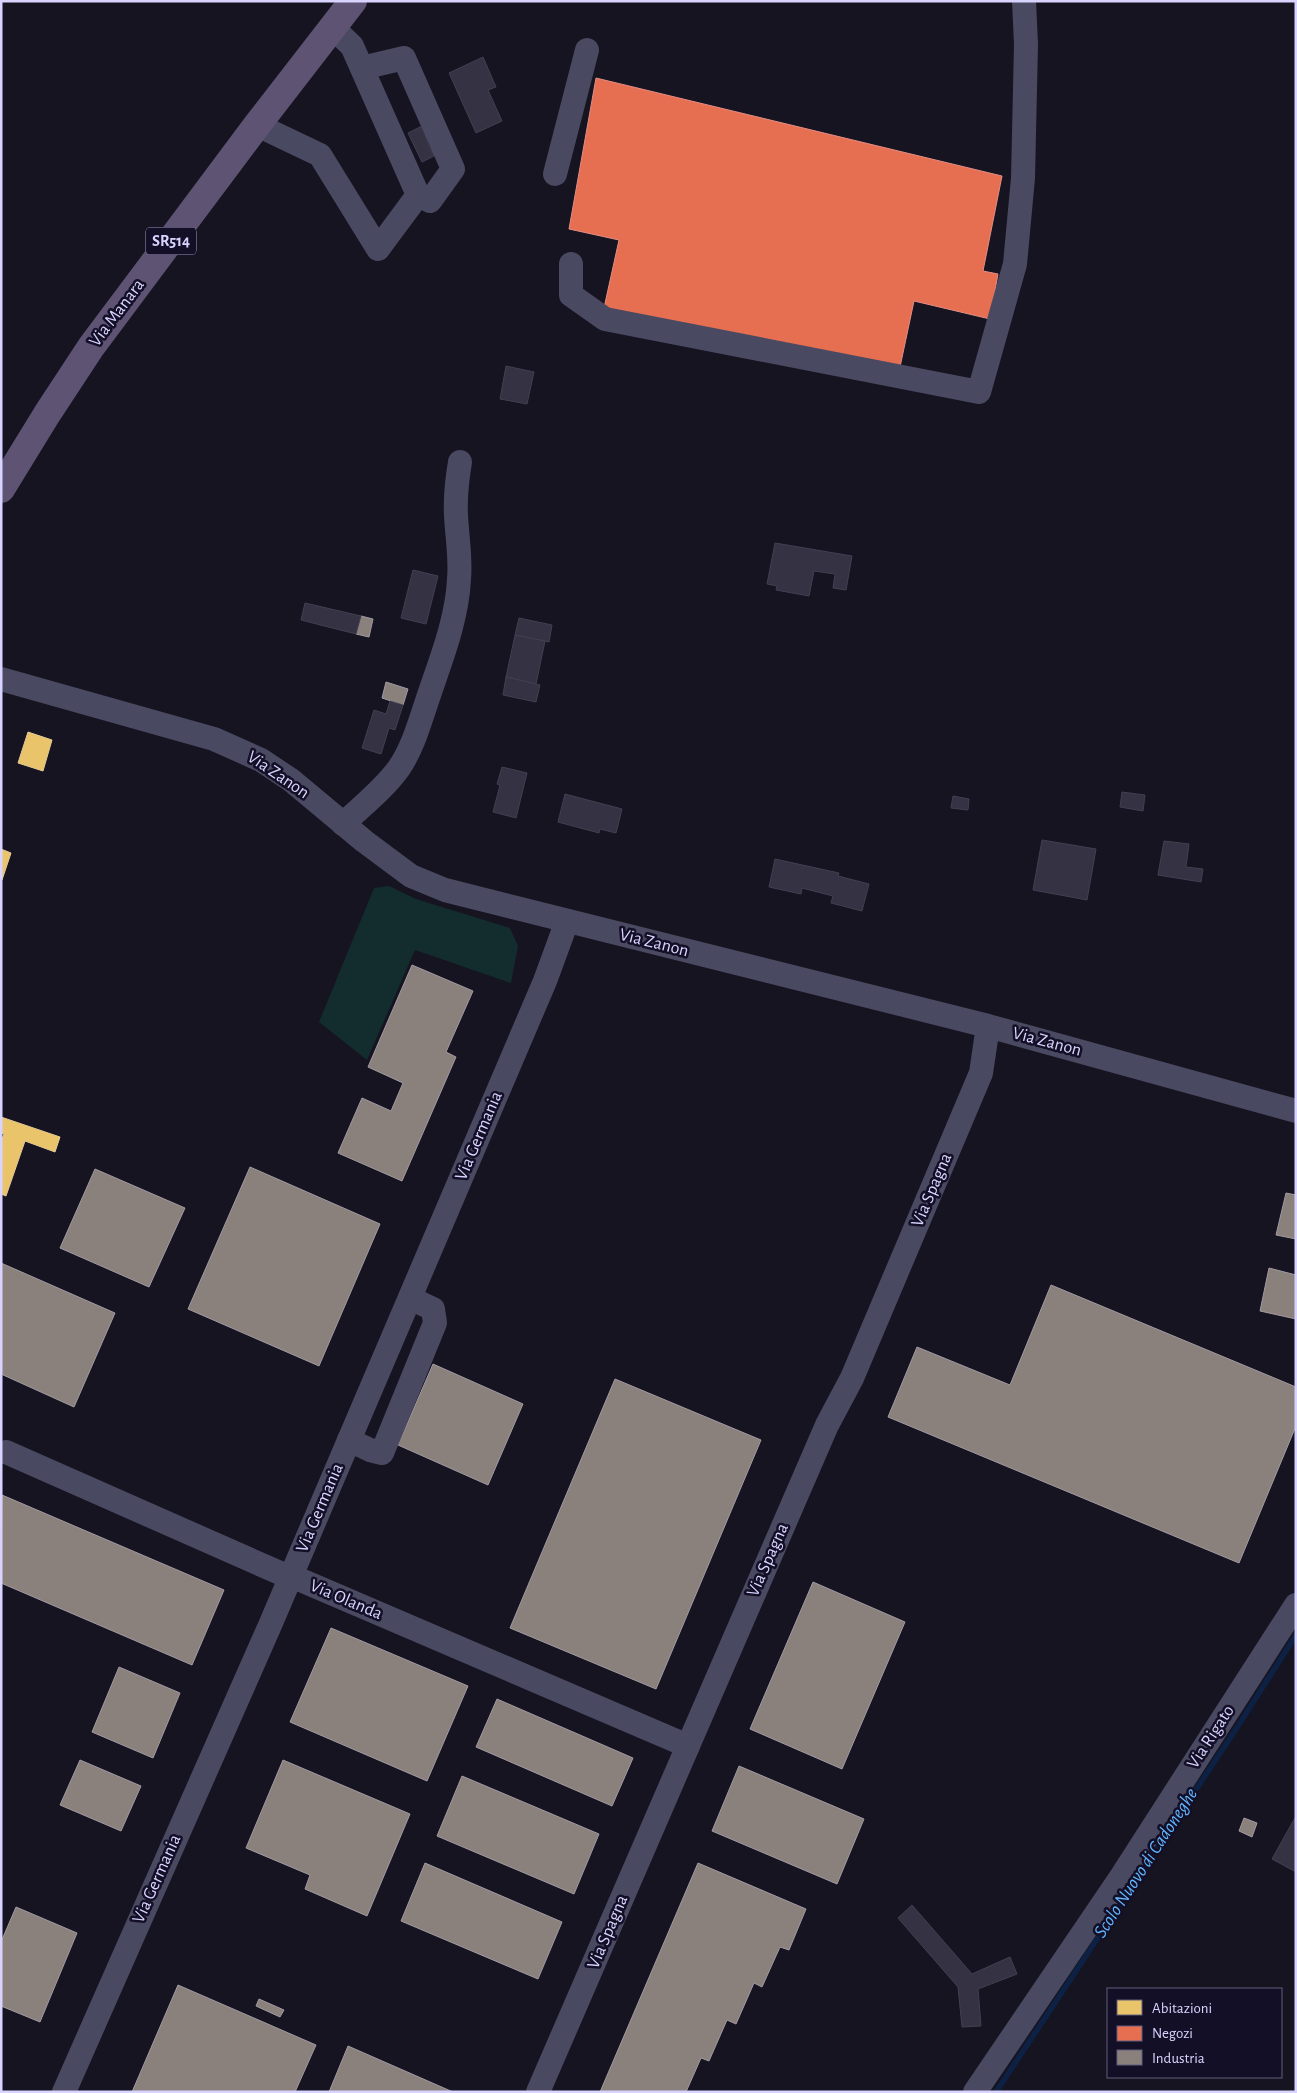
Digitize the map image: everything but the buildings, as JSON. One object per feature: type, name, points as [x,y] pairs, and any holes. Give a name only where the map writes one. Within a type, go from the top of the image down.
[{"type":"main road","name":"Via Manara","points":[[1,489],[91,347],[257,125],[353,1]]},
{"type":"street","points":[[571,264],[571,296],[605,319],[979,392],[1015,264],[1023,178],[1026,44],[1024,1]]},
{"type":"street","points":[[332,27],[352,46],[418,195],[430,201],[453,169],[404,58],[362,68]]},
{"type":"street","points":[[555,174],[587,50]]},
{"type":"street","points":[[257,125],[320,155],[378,249],[418,195]]},
{"type":"street","points":[[342,824],[385,785],[400,766],[412,744],[444,652],[455,609],[459,583],[460,561],[456,488],[460,462]]},
{"type":"street","name":"Via Zanon","points":[[1,674],[50,693]]},
{"type":"street","name":"Via Zanon","points":[[1,679],[168,725],[232,746],[261,760],[284,775],[342,824],[411,876],[445,890],[988,1026],[1296,1110]]},
{"type":"street","name":"Via Germania","points":[[64,2092],[291,1577],[546,981],[567,921]]},
{"type":"street","name":"Via Spagna","points":[[538,2092],[828,1425],[852,1378],[981,1073],[988,1026]]},
{"type":"street","points":[[349,1440],[370,1450],[382,1453],[436,1323],[433,1309],[410,1298]]},
{"type":"street","name":"Via Olanda","points":[[6,1452],[291,1577],[688,1746]]},
{"type":"street","name":"Via Rigato","points":[[975,2092],[1121,1877],[1296,1605]]},
{"type":"green space","points":[[389,886],[416,899],[510,928],[518,946],[511,983],[415,950],[367,1060],[319,1022],[374,888]]},
{"type":"waterway","name":"Scolo Nuovo di Cadoneghe","points":[[996,2092],[1296,1635]]}]
